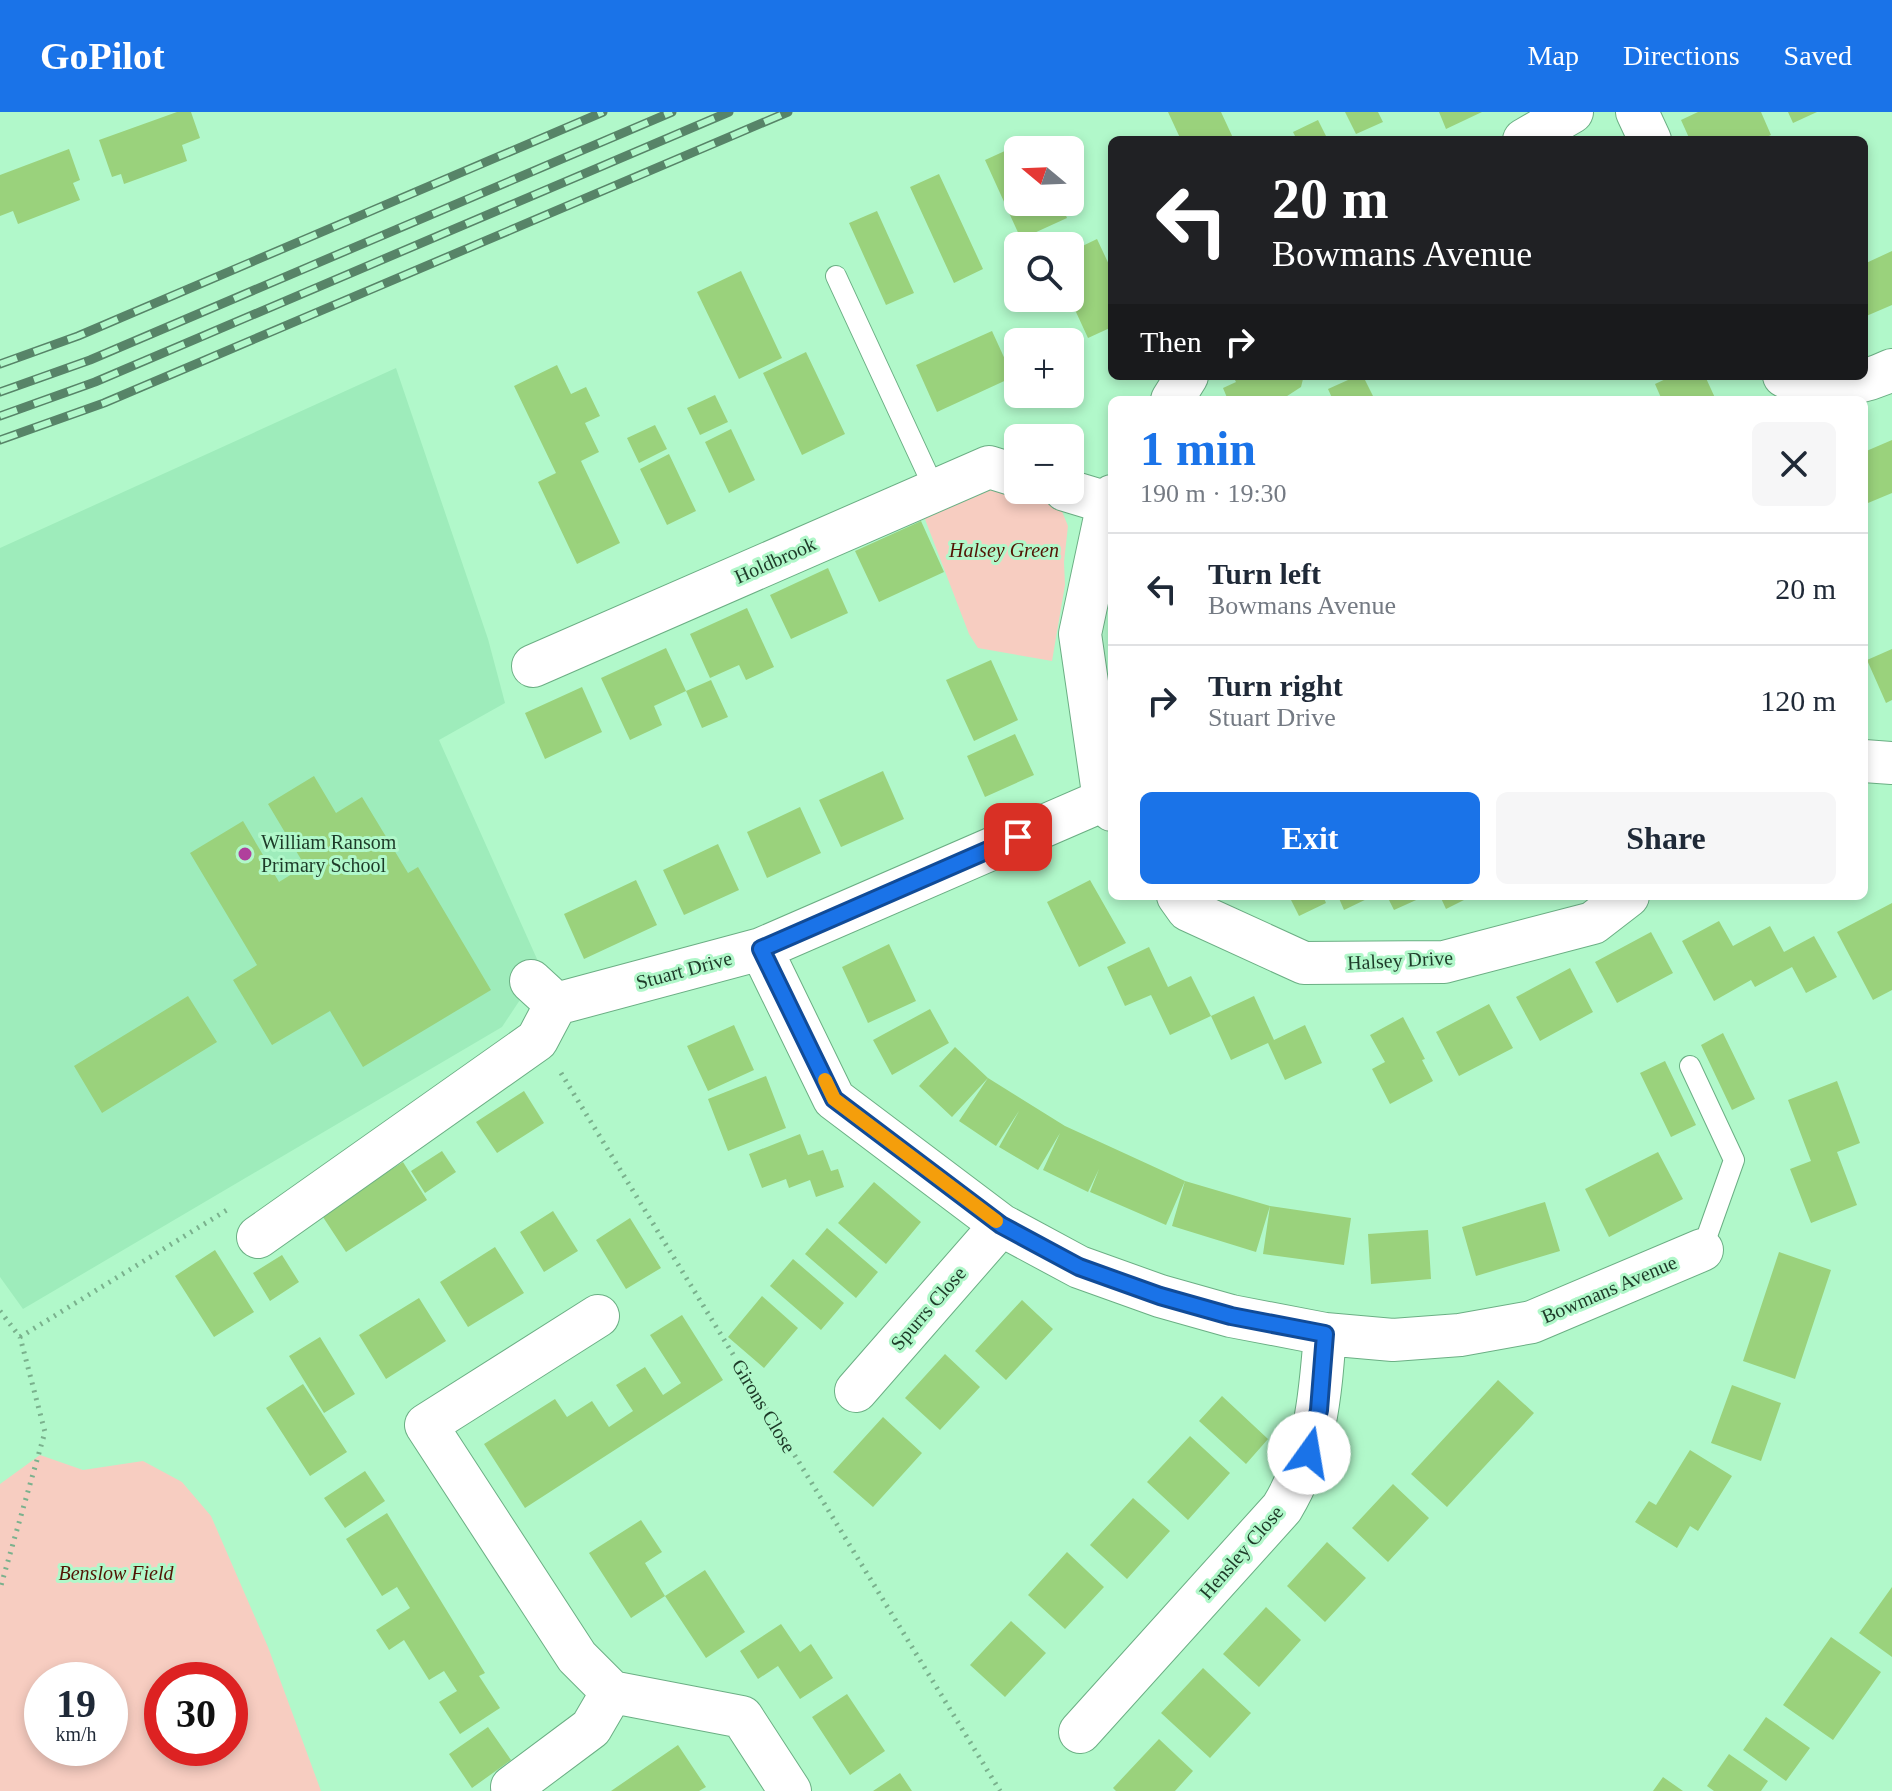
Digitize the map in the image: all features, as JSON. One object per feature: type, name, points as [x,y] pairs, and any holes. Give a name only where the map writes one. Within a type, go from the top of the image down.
[{"type":"street","points":[[1531,136],[1572,112]]},
{"type":"street","points":[[1637,112],[1648,136]]},
{"type":"street","points":[[1868,379],[1892,370]]},
{"type":"street","points":[[1787,386],[1845,387],[1864,380]]},
{"type":"street","name":"Holdbrook","points":[[533,666],[989,467],[1004,472]]},
{"type":"street","points":[[1084,494],[1108,499]]},
{"type":"street","points":[[1108,508],[1080,634],[1108,805]]},
{"type":"street","points":[[1868,761],[1892,763]]},
{"type":"street","name":"Stuart Drive","points":[[541,1009],[761,949],[1108,805]]},
{"type":"street","name":"Halsey Drive","points":[[1181,900],[1188,910],[1304,963],[1444,962],[1593,923],[1623,900]]},
{"type":"street","name":"Bowmans Avenue","points":[[761,949],[834,1099],[1001,1225],[1079,1267],[1160,1296],[1231,1316],[1325,1334],[1393,1340],[1460,1335],[1532,1322],[1702,1250]]},
{"type":"street","points":[[258,1237],[541,1009]]},
{"type":"street","name":"Spurrs Close","points":[[856,1391],[1001,1225]]},
{"type":"street","points":[[598,1316],[426,1425],[577,1657],[612,1692],[742,1717],[790,1791]]},
{"type":"street","name":"Hensley Close","points":[[1080,1732],[1282,1508],[1309,1453],[1319,1410],[1325,1334]]},
{"type":"street","points":[[512,1787],[591,1728],[612,1692]]},
{"type":"lane","points":[[836,276],[935,490]]},
{"type":"lane","points":[[1690,1066],[1734,1160],[1702,1250]]},
{"type":"path","name":"Girons Close","points":[[541,1009],[548,1053],[1000,1791]]},
{"type":"path","points":[[0,1311],[20,1337],[45,1432],[0,1589]]},
{"type":"shaded area","name":"William Ransom Primary School","points":[[396,368],[488,639],[505,703],[439,740],[541,968],[502,1027],[23,1309],[0,1277],[0,548]]},
{"type":"green space","name":"Halsey Green","points":[[986,479],[1004,485],[1004,504],[1059,504],[1068,526],[1065,585],[1052,661],[978,648],[969,634],[923,514]]},
{"type":"green space","name":"Benslow Field","points":[[40,1455],[83,1470],[143,1461],[182,1482],[211,1516],[268,1647],[321,1791],[0,1791],[0,1484]]},
{"type":"building","points":[[177,112],[191,112],[200,138],[182,145],[187,161],[124,184],[121,174],[112,177],[99,140]]},
{"type":"building","points":[[1168,112],[1221,112],[1232,136],[1179,136]]},
{"type":"building","points":[[1345,112],[1378,112],[1383,122],[1356,134]]},
{"type":"building","points":[[1439,112],[1482,112],[1446,129]]},
{"type":"building","points":[[1698,112],[1761,112],[1771,135],[1688,136],[1681,120]]},
{"type":"building","points":[[1788,112],[1817,112],[1793,123]]},
{"type":"building","points":[[1318,120],[1326,136],[1295,136],[1293,132]]},
{"type":"building","points":[[69,149],[80,180],[73,183],[80,200],[18,224],[13,211],[0,216],[0,175]]},
{"type":"building","points":[[1004,151],[1004,202],[985,160]]},
{"type":"building","points":[[939,174],[983,269],[954,283],[910,187]]},
{"type":"building","points":[[877,211],[914,293],[886,305],[849,223]]},
{"type":"building","points":[[1011,216],[1067,218],[1036,232],[1018,232]]},
{"type":"building","points":[[1097,239],[1108,262],[1108,329],[1088,338],[1076,312],[1084,312],[1084,245]]},
{"type":"building","points":[[1892,251],[1892,305],[1868,315],[1868,262]]},
{"type":"building","points":[[741,271],[782,358],[739,379],[697,292]]},
{"type":"building","points":[[992,331],[1004,357],[1004,381],[937,412],[916,365]]},
{"type":"building","points":[[806,352],[845,434],[802,455],[763,373]]},
{"type":"building","points":[[557,365],[571,394],[586,387],[600,416],[585,423],[599,452],[581,461],[620,543],[577,564],[538,482],[556,473],[514,386]]},
{"type":"building","points":[[1303,380],[1301,387],[1287,396],[1226,396],[1223,388],[1236,382]]},
{"type":"building","points":[[1348,380],[1365,380],[1373,396],[1331,396],[1328,389]]},
{"type":"building","points":[[1664,380],[1707,380],[1714,396],[1660,396],[1655,384]]},
{"type":"building","points":[[715,395],[728,422],[700,435],[687,408]]},
{"type":"building","points":[[655,425],[667,449],[639,463],[627,438]]},
{"type":"building","points":[[731,429],[755,480],[729,493],[705,442]]},
{"type":"building","points":[[1892,440],[1892,493],[1868,503],[1868,450]]},
{"type":"building","points":[[669,454],[696,511],[667,525],[640,469]]},
{"type":"building","points":[[921,521],[944,572],[879,602],[855,551]]},
{"type":"building","points":[[828,568],[848,613],[791,639],[770,595]]},
{"type":"building","points":[[747,608],[774,667],[746,680],[739,665],[710,678],[690,634]]},
{"type":"building","points":[[666,648],[686,691],[654,706],[662,725],[630,740],[601,678]]},
{"type":"building","points":[[1892,649],[1892,700],[1886,703],[1868,660]]},
{"type":"building","points":[[991,660],[1018,720],[974,741],[946,680]]},
{"type":"building","points":[[711,680],[728,717],[702,728],[686,691]]},
{"type":"building","points":[[582,687],[602,732],[545,759],[525,713]]},
{"type":"building","points":[[1015,734],[1034,775],[985,797],[967,756]]},
{"type":"building","points":[[883,771],[904,819],[841,847],[819,800]]},
{"type":"building","points":[[314,776],[336,813],[362,797],[408,873],[418,867],[491,990],[363,1067],[330,1011],[272,1045],[233,980],[257,965],[190,853],[243,821],[279,882],[305,866],[268,804]]},
{"type":"building","points":[[800,807],[821,853],[767,878],[747,832]]},
{"type":"building","points":[[718,844],[739,890],[684,915],[663,870]]},
{"type":"building","points":[[636,880],[657,925],[584,959],[564,914]]},
{"type":"building","points":[[1090,880],[1126,943],[1079,967],[1047,902]]},
{"type":"building","points":[[1291,900],[1325,900],[1326,903],[1299,916]]},
{"type":"building","points":[[1340,900],[1365,900],[1344,910]]},
{"type":"building","points":[[1389,900],[1416,900],[1394,910]]},
{"type":"building","points":[[1442,900],[1464,900],[1446,909]]},
{"type":"building","points":[[1892,903],[1892,990],[1873,1000],[1837,932]]},
{"type":"building","points":[[1719,921],[1733,946],[1770,926],[1784,952],[1814,936],[1837,977],[1806,993],[1792,967],[1755,987],[1751,980],[1714,1001],[1682,941]]},
{"type":"building","points":[[1651,932],[1673,973],[1617,1003],[1595,962]]},
{"type":"building","points":[[889,944],[916,1001],[868,1023],[842,967]]},
{"type":"building","points":[[1149,947],[1168,987],[1191,976],[1211,1016],[1170,1035],[1151,995],[1125,1006],[1107,967]]},
{"type":"building","points":[[1570,968],[1593,1012],[1540,1041],[1516,997]]},
{"type":"building","points":[[188,996],[217,1042],[102,1113],[74,1066]]},
{"type":"building","points":[[1254,996],[1274,1040],[1305,1025],[1322,1063],[1285,1080],[1268,1043],[1231,1060],[1211,1016]]},
{"type":"building","points":[[1489,1004],[1513,1048],[1459,1076],[1436,1032]]},
{"type":"building","points":[[930,1009],[949,1043],[892,1075],[873,1040]]},
{"type":"building","points":[[1403,1017],[1433,1081],[1390,1104],[1372,1069],[1385,1062],[1370,1035]]},
{"type":"building","points":[[734,1025],[754,1070],[708,1091],[687,1046]]},
{"type":"building","points":[[1723,1033],[1755,1099],[1732,1110],[1701,1045]]},
{"type":"building","points":[[955,1047],[988,1078],[952,1117],[919,1086]]},
{"type":"building","points":[[1665,1061],[1696,1125],[1671,1137],[1640,1073]]},
{"type":"building","points":[[766,1076],[786,1128],[728,1151],[708,1099]]},
{"type":"building","points":[[988,1078],[1065,1126],[1185,1181],[1166,1225],[1090,1192],[1099,1169],[1088,1192],[1043,1170],[1060,1133],[1038,1170],[999,1147],[1019,1111],[996,1146],[959,1121]]},
{"type":"building","points":[[1837,1081],[1860,1143],[1837,1152],[1857,1205],[1811,1223],[1790,1169],[1811,1161],[1788,1100]]},
{"type":"building","points":[[524,1091],[544,1123],[497,1153],[476,1122]]},
{"type":"building","points":[[800,1134],[808,1155],[823,1150],[831,1171],[838,1169],[844,1187],[816,1197],[810,1180],[789,1188],[786,1179],[762,1188],[749,1154]]},
{"type":"building","points":[[442,1151],[456,1172],[425,1193],[411,1171]]},
{"type":"building","points":[[1658,1152],[1683,1199],[1609,1237],[1585,1189]]},
{"type":"building","points":[[403,1162],[427,1200],[346,1252],[321,1214]]},
{"type":"building","points":[[1185,1181],[1270,1206],[1256,1252],[1172,1226]]},
{"type":"building","points":[[874,1182],[921,1222],[886,1264],[838,1223]]},
{"type":"building","points":[[1545,1202],[1560,1251],[1476,1276],[1462,1227]]},
{"type":"building","points":[[1270,1206],[1351,1218],[1344,1265],[1263,1254]]},
{"type":"building","points":[[553,1211],[578,1251],[544,1272],[520,1232]]},
{"type":"building","points":[[630,1218],[661,1268],[626,1289],[596,1240]]},
{"type":"building","points":[[827,1228],[878,1272],[856,1298],[805,1254]]},
{"type":"building","points":[[1428,1230],[1431,1279],[1371,1284],[1368,1234]]},
{"type":"building","points":[[495,1247],[524,1293],[468,1327],[440,1282]]},
{"type":"building","points":[[215,1250],[254,1312],[214,1337],[175,1276]]},
{"type":"building","points":[[1779,1252],[1831,1270],[1795,1379],[1743,1361]]},
{"type":"building","points":[[282,1255],[299,1282],[270,1301],[253,1273]]},
{"type":"building","points":[[793,1259],[844,1303],[821,1330],[770,1286]]},
{"type":"building","points":[[762,1296],[798,1328],[764,1368],[728,1337]]},
{"type":"building","points":[[419,1298],[446,1341],[386,1379],[359,1335]]},
{"type":"building","points":[[1022,1300],[1053,1329],[1006,1380],[975,1351]]},
{"type":"building","points":[[682,1315],[723,1380],[525,1508],[484,1444],[555,1399],[567,1417],[592,1401],[609,1427],[633,1411],[616,1385],[645,1367],[663,1395],[681,1383],[650,1335]]},
{"type":"building","points":[[320,1337],[355,1394],[324,1413],[289,1356]]},
{"type":"building","points":[[945,1354],[980,1387],[940,1430],[905,1398]]},
{"type":"building","points":[[1498,1380],[1534,1413],[1447,1507],[1411,1474]]},
{"type":"building","points":[[303,1384],[347,1452],[310,1476],[266,1408]]},
{"type":"building","points":[[1732,1385],[1781,1403],[1761,1461],[1711,1443]]},
{"type":"building","points":[[1222,1396],[1268,1439],[1246,1464],[1199,1421]]},
{"type":"building","points":[[883,1417],[922,1453],[873,1507],[833,1472]]},
{"type":"building","points":[[1190,1436],[1230,1473],[1188,1520],[1147,1482]]},
{"type":"building","points":[[1690,1450],[1732,1476],[1698,1531],[1690,1526],[1677,1548],[1635,1522],[1649,1501],[1656,1505]]},
{"type":"building","points":[[365,1471],[385,1501],[345,1528],[324,1498]]},
{"type":"building","points":[[1393,1484],[1429,1518],[1388,1562],[1352,1528]]},
{"type":"building","points":[[1133,1498],[1170,1531],[1127,1579],[1090,1545]]},
{"type":"building","points":[[387,1513],[485,1673],[479,1676],[500,1708],[460,1734],[439,1702],[457,1691],[444,1671],[429,1680],[404,1640],[389,1650],[376,1630],[410,1608],[397,1587],[382,1596],[346,1539]]},
{"type":"building","points":[[641,1520],[662,1552],[645,1563],[665,1596],[631,1618],[589,1553]]},
{"type":"building","points":[[1327,1542],[1366,1578],[1325,1622],[1287,1586]]},
{"type":"building","points":[[1067,1552],[1104,1587],[1065,1629],[1028,1595]]},
{"type":"building","points":[[705,1570],[745,1632],[706,1658],[665,1596]]},
{"type":"building","points":[[1892,1587],[1892,1657],[1859,1633]]},
{"type":"building","points":[[1266,1607],[1301,1640],[1259,1687],[1223,1654]]},
{"type":"building","points":[[1011,1621],[1046,1653],[1005,1697],[970,1665]]},
{"type":"building","points":[[781,1624],[800,1652],[811,1644],[833,1678],[800,1699],[778,1666],[758,1679],[740,1651]]},
{"type":"building","points":[[1831,1637],[1881,1672],[1833,1740],[1783,1705]]},
{"type":"building","points":[[1203,1668],[1251,1713],[1210,1758],[1161,1713]]},
{"type":"building","points":[[847,1694],[885,1751],[850,1775],[812,1717]]},
{"type":"building","points":[[1766,1717],[1810,1748],[1786,1781],[1743,1750]]},
{"type":"building","points":[[488,1727],[511,1760],[472,1788],[449,1754]]},
{"type":"building","points":[[1159,1739],[1193,1771],[1175,1791],[1116,1791],[1113,1788]]},
{"type":"building","points":[[678,1745],[706,1787],[699,1791],[611,1791]]},
{"type":"building","points":[[1729,1754],[1768,1781],[1761,1791],[1714,1791],[1707,1786]]},
{"type":"building","points":[[900,1773],[912,1791],[873,1791]]},
{"type":"building","points":[[1663,1777],[1683,1791],[1653,1791]]},
{"type":"railway","points":[[0,364],[78,336],[603,112]]},
{"type":"railway","points":[[0,392],[90,360],[672,112]]},
{"type":"railway","points":[[0,416],[95,382],[729,112]]},
{"type":"railway","points":[[0,440],[104,403],[788,112]]},
{"type":"slow traffic","points":[[825,1080],[834,1099],[996,1221]]},
{"type":"place","name":"William Ransom Primary School","points":[[245,854]]},
{"type":"route","points":[[1018,837],[761,949],[834,1099],[1001,1225],[1079,1267],[1160,1296],[1231,1316],[1325,1334],[1319,1410],[1309,1453]]}]
